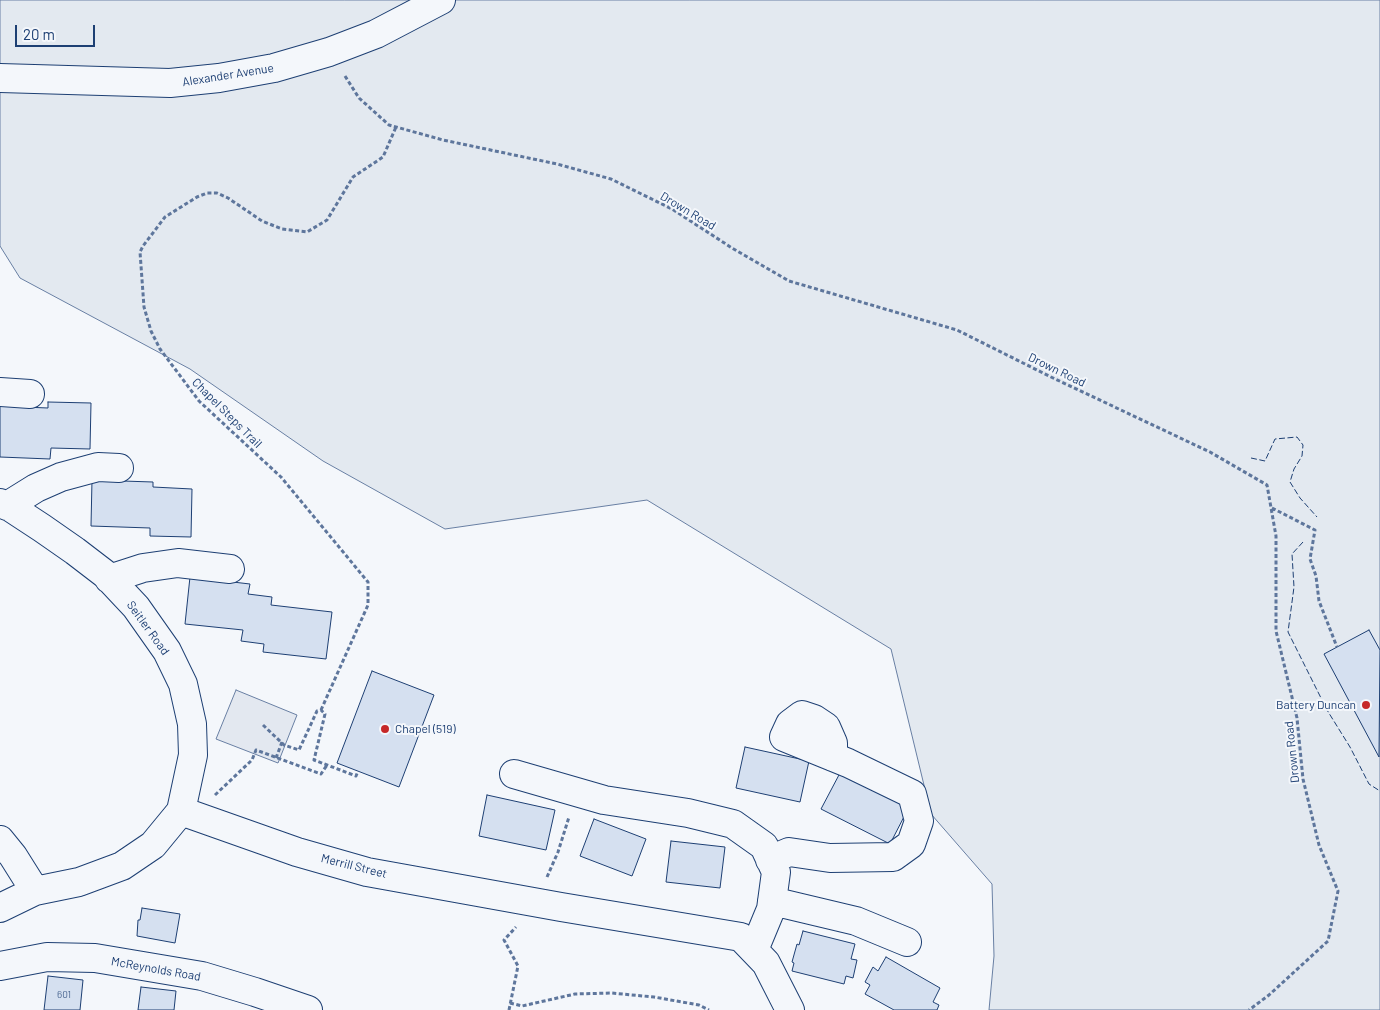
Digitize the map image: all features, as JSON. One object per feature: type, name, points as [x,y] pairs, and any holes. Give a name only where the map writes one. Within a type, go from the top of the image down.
[{"type":"street","name":"Alexander Avenue","points":[[0,78],[170,83],[219,78],[274,68],[329,52],[376,34],[442,0]]},
{"type":"street","points":[[0,392],[30,394]]},
{"type":"street","points":[[4,504],[61,477],[98,468],[120,468]]},
{"type":"street","name":"Seitler Road","points":[[4,504],[75,551],[109,579],[136,607],[167,651],[183,684],[192,724],[193,755],[187,813]]},
{"type":"street","points":[[109,579],[143,568],[178,563],[230,569]]},
{"type":"street","points":[[770,860],[789,852],[830,858],[893,857],[911,844],[919,821],[912,794],[833,757]]},
{"type":"street","points":[[514,774],[604,800],[688,813],[733,824],[764,846],[776,872],[771,909],[747,944],[766,963],[790,1010]]},
{"type":"street","points":[[0,908],[35,891],[79,882],[122,866],[154,845],[187,813]]},
{"type":"street","name":"Merrill Street","points":[[187,813],[297,852],[367,872],[561,907],[747,944]]},
{"type":"street","points":[[0,840],[13,856],[35,891]]},
{"type":"street","points":[[772,901],[856,921],[907,942]]},
{"type":"street","name":"McReynolds Road","points":[[0,966],[47,957],[95,958],[202,976],[308,1010]]},
{"type":"path","name":"Drown Road","points":[[329,52],[358,98],[389,125],[443,140],[557,164],[611,179],[672,209],[732,248],[789,281],[957,330],[1051,377],[1210,452],[1267,485],[1276,536],[1276,632],[1297,718],[1303,779],[1319,845],[1338,890],[1328,941],[1250,1010]]},
{"type":"path","name":"Chapel Steps Trail","points":[[321,710],[368,604],[368,582],[281,477],[199,401],[160,350],[151,331],[144,308],[140,252],[165,217],[207,193],[217,193],[228,198],[262,221],[282,229],[307,232],[327,220],[353,177],[384,157],[396,127]]},
{"type":"path","points":[[1271,507],[1315,530],[1310,559],[1316,576],[1319,601],[1337,647]]},
{"type":"path","points":[[262,725],[282,742],[299,750],[317,712],[321,710],[324,714],[314,760],[356,776],[358,771]]},
{"type":"path","points":[[276,758],[282,742]]},
{"type":"path","points":[[187,813],[252,760],[256,750],[321,774],[327,764]]},
{"type":"path","points":[[546,879],[558,852],[575,792]]},
{"type":"path","points":[[509,1010],[518,966],[504,940],[522,921]]},
{"type":"path","points":[[510,1003],[522,1006],[574,994],[611,993],[654,997],[699,1006],[709,1010]]},
{"type":"shaded area","points":[[0,0],[1380,0],[1380,1010],[989,1010],[994,956],[992,884],[931,814],[891,649],[647,500],[445,529],[323,461],[190,369],[20,278],[0,246]]},
{"type":"shaded area","points":[[236,690],[297,715],[278,763],[216,739]]},
{"type":"building","points":[[48,402],[91,403],[90,449],[51,448],[50,459],[0,457],[0,406],[48,408]]},
{"type":"building","points":[[92,480],[153,482],[153,487],[192,489],[191,537],[150,536],[150,528],[91,526]]},
{"type":"building","points":[[190,577],[250,584],[248,594],[272,597],[271,605],[332,612],[326,659],[263,652],[264,644],[241,641],[243,630],[185,624]]},
{"type":"building","name":"Battery Duncan","points":[[1369,630],[1380,650],[1379,757],[1324,654]]},
{"type":"building","name":"Chapel (519)","points":[[372,671],[434,695],[399,787],[337,763]]},
{"type":"building","points":[[745,747],[809,761],[800,802],[736,788]]},
{"type":"building","points":[[840,773],[909,807],[890,844],[821,809]]},
{"type":"building","points":[[487,795],[555,810],[546,850],[479,836]]},
{"type":"building","points":[[594,819],[646,839],[632,876],[580,856]]},
{"type":"building","points":[[671,841],[725,847],[720,888],[666,882]]},
{"type":"building","points":[[142,908],[180,914],[175,943],[137,936],[138,920],[140,920]]},
{"type":"building","points":[[803,931],[855,944],[851,959],[857,960],[853,978],[846,976],[844,984],[792,971],[794,963],[792,962]]},
{"type":"building","points":[[886,957],[940,988],[933,1002],[939,1005],[937,1010],[894,1010],[865,994],[870,985],[865,982],[873,967],[878,971]]},
{"type":"building","points":[[48,976],[83,980],[80,1010],[44,1010]]},
{"type":"building","points":[[141,987],[176,991],[174,1010],[138,1010]]},
{"type":"fence","points":[[1251,458],[1265,461],[1275,439],[1297,437],[1303,445],[1302,456],[1294,469],[1290,482],[1300,498],[1317,517]]},
{"type":"fence","points":[[1303,542],[1292,554],[1294,587],[1288,632],[1327,710],[1350,747],[1369,784],[1380,791]]},
{"type":"place","name":"Battery Duncan","points":[[1366,705]]},
{"type":"place","name":"Chapel (519)","points":[[385,729]]}]
